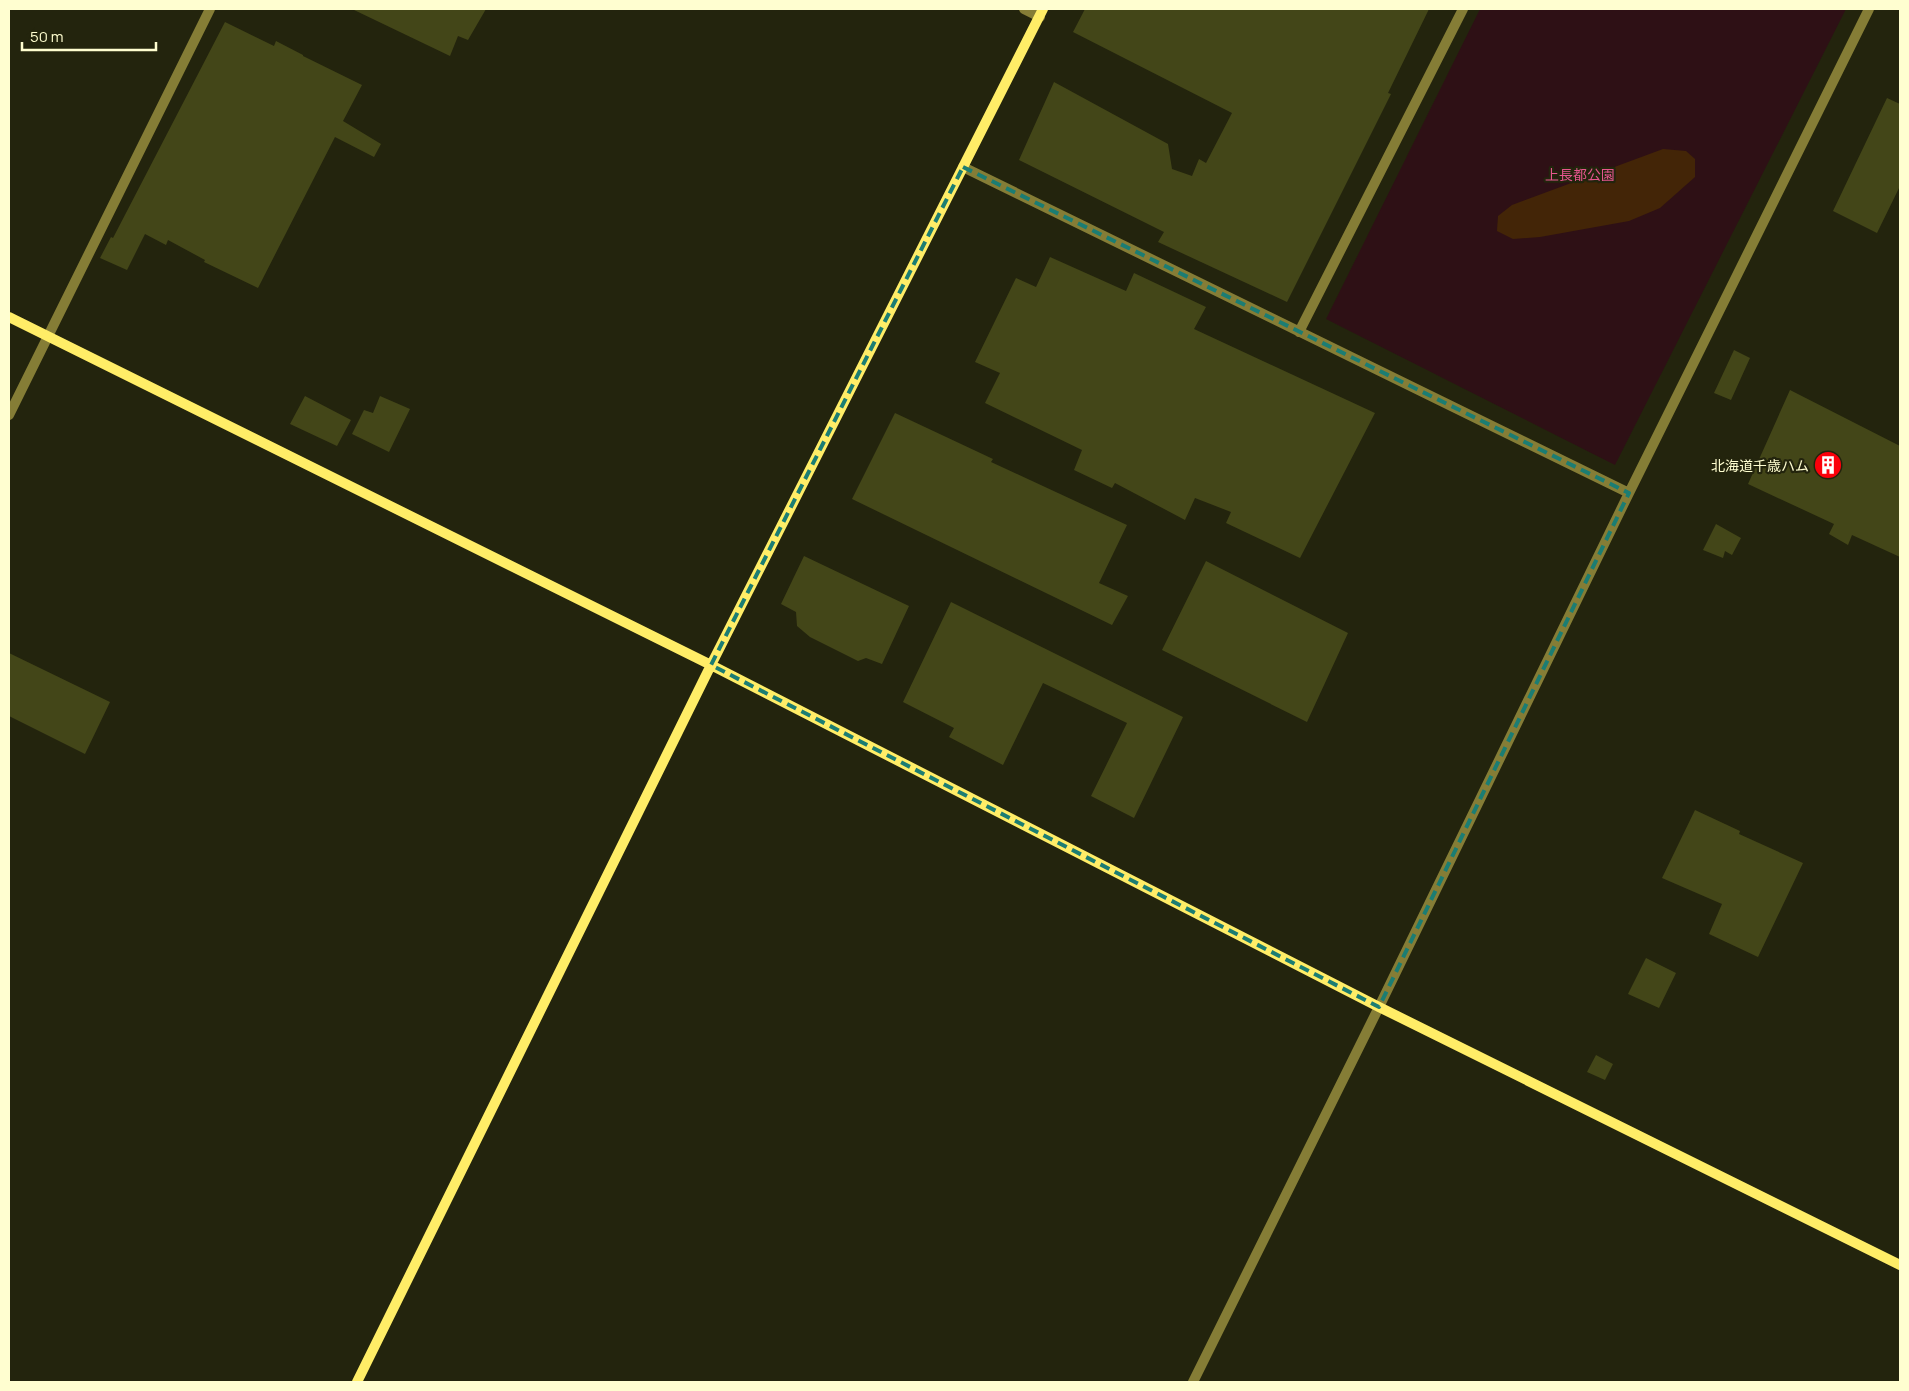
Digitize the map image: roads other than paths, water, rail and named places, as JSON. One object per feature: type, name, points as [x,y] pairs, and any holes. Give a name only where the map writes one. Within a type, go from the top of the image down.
[{"type":"street","points":[[9,415],[210,9]]},
{"type":"street","points":[[356,1382],[711,665],[1042,13],[1024,9]]},
{"type":"street","points":[[1299,332],[1464,9]]},
{"type":"street","points":[[1192,1382],[1379,1007],[1629,493],[1869,9]]},
{"type":"street","points":[[963,167],[1629,493]]},
{"type":"street","points":[[9,317],[711,665],[1379,1007],[1900,1265]]},
{"type":"place","name":"北海道千歳ハム","points":[[1828,465]]},
{"type":"park label","name":"上長都公園","points":[[1580,174]]}]
